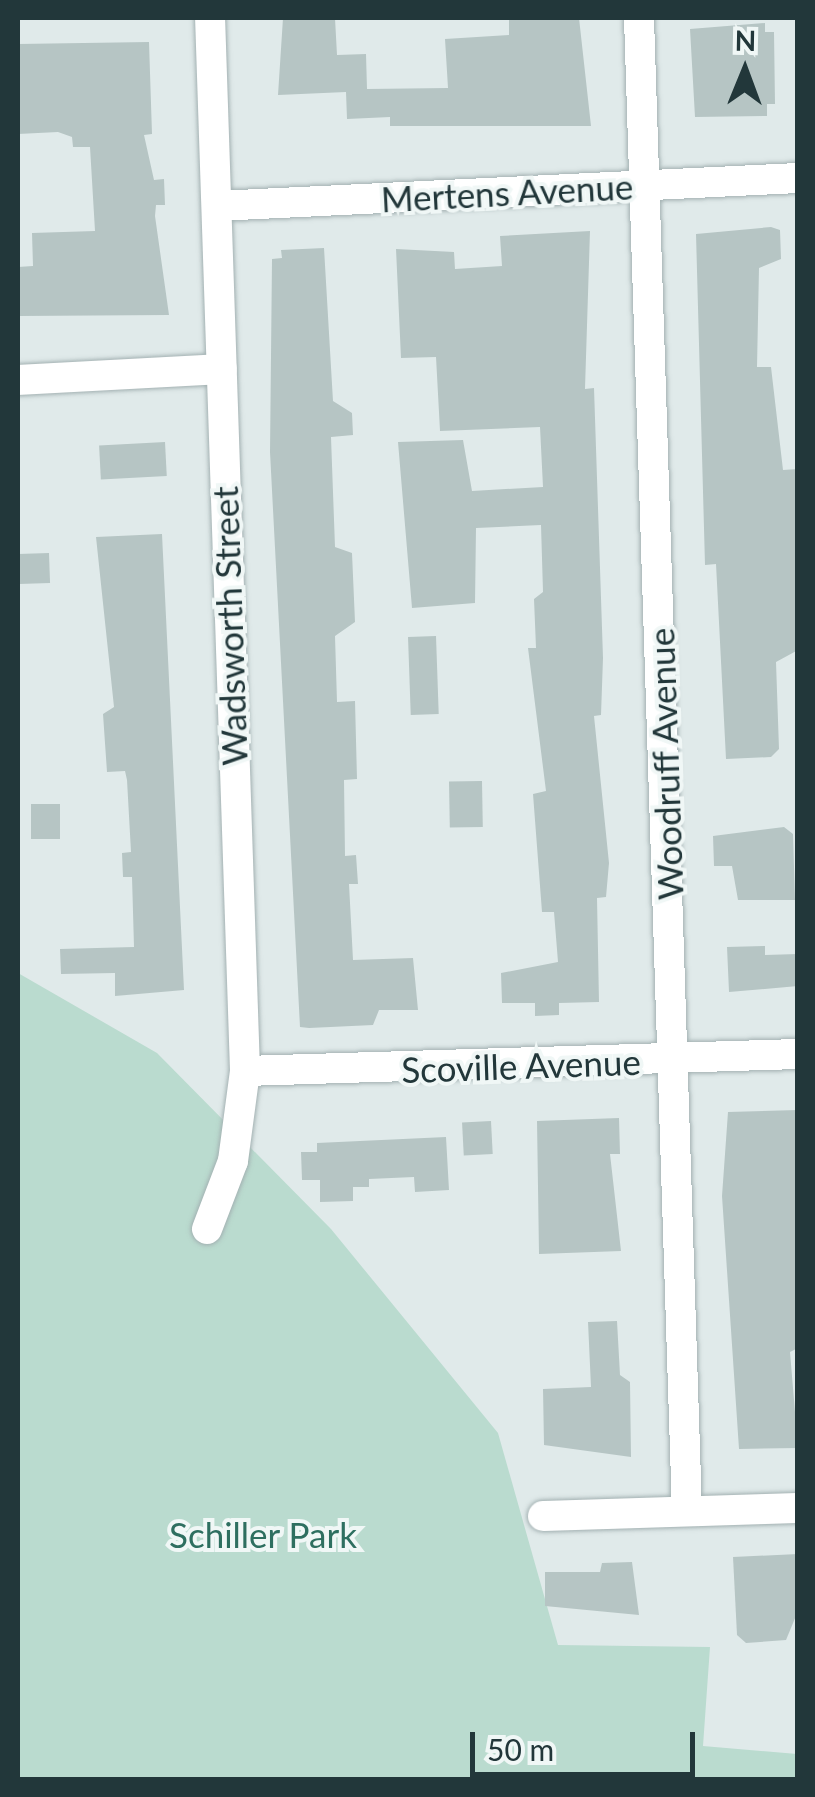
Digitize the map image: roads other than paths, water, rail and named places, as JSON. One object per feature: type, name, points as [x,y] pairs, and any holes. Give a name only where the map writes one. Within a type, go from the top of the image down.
[{"type":"street","name":"Wadsworth Street","points":[[206,1229],[233,1161],[245,1072],[210,18]]},
{"type":"street","name":"Woodruff Avenue","points":[[639,18],[688,1511]]},
{"type":"street","name":"Mertens Avenue","points":[[217,206],[798,178]]},
{"type":"street","points":[[18,380],[222,369]]},
{"type":"street","name":"Scoville Avenue","points":[[245,1072],[798,1054]]},
{"type":"street","points":[[543,1516],[798,1508]]},
{"type":"park label","name":"Schiller Park","points":[[263,1534]]}]
